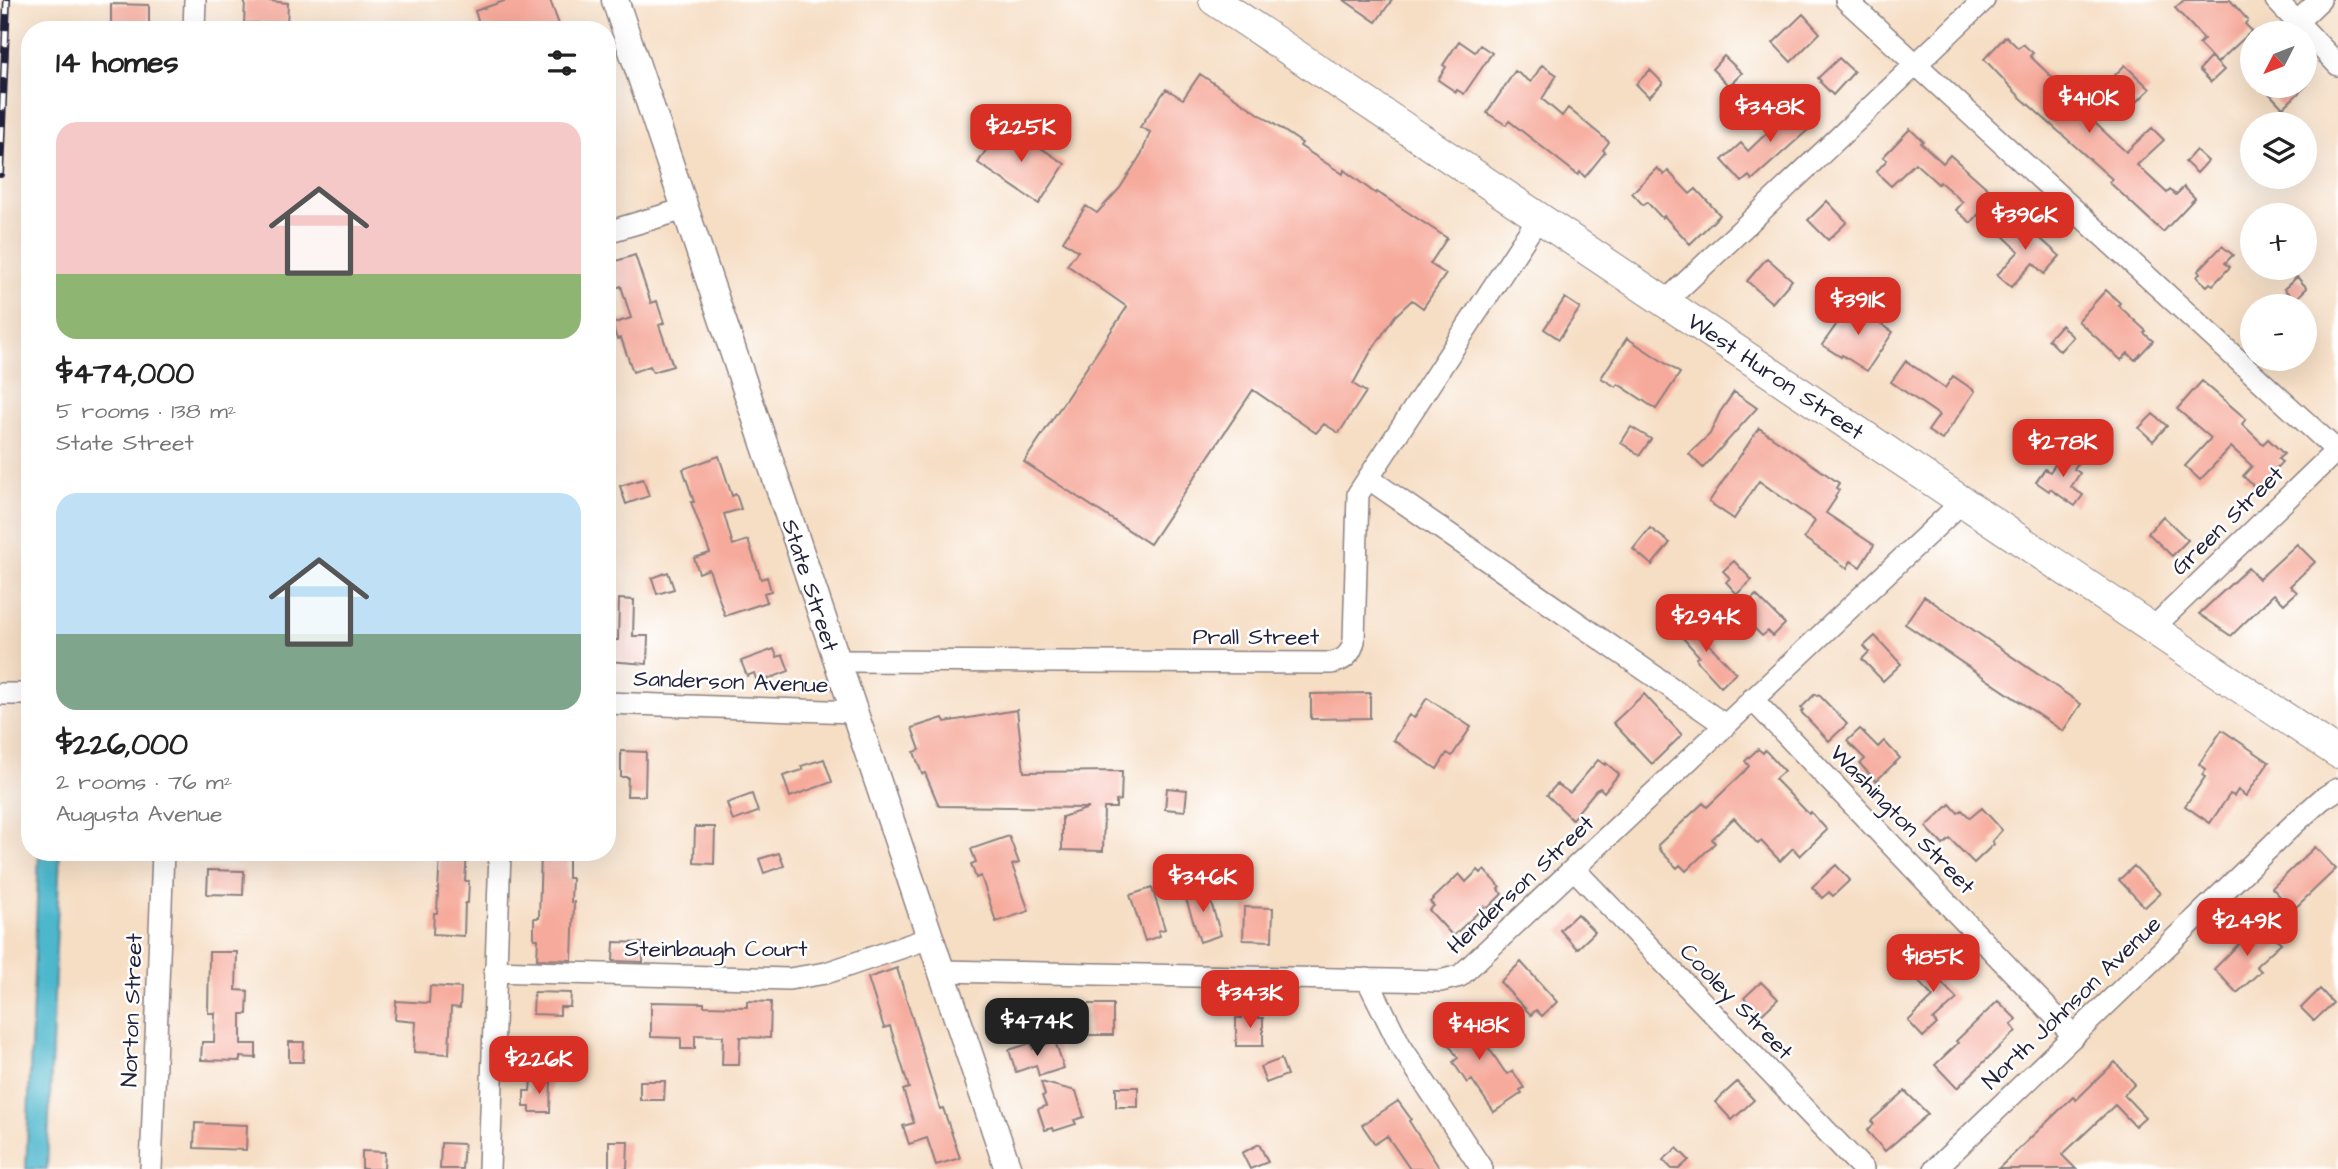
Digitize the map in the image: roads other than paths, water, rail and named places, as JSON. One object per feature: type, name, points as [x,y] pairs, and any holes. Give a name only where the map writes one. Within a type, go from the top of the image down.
[{"type":"highway","name":"West Huron Street","points":[[1229,4],[1665,302],[2338,752]]},
{"type":"main road","name":"State Street","points":[[615,0],[1007,1169]]},
{"type":"street","points":[[194,21],[195,0]]},
{"type":"street","points":[[1846,0],[2337,449]]},
{"type":"street","points":[[1665,302],[1984,0]]},
{"type":"street","points":[[2276,0],[2296,21]]},
{"type":"street","points":[[2298,21],[2320,0]]},
{"type":"street","points":[[2317,43],[2338,65]]},
{"type":"street","points":[[616,229],[685,209]]},
{"type":"street","name":"Prall Street","points":[[836,662],[1338,662],[1349,654],[1354,641],[1358,494],[1539,217]]},
{"type":"street","name":"Green Street","points":[[2153,628],[2337,449]]},
{"type":"street","points":[[1368,478],[1725,725]]},
{"type":"street","name":"Henderson Street","points":[[941,971],[1445,981],[1460,976],[1963,501]]},
{"type":"street","points":[[0,694],[21,694]]},
{"type":"street","name":"Washington Street","points":[[1752,699],[2074,1036]]},
{"type":"street","name":"Sanderson Avenue","points":[[616,703],[853,712]]},
{"type":"street","name":"North Johnson Avenue","points":[[1936,1169],[2295,823],[2338,789]]},
{"type":"street","name":"Norton Street","points":[[151,1169],[163,861]]},
{"type":"street","points":[[489,1169],[500,861]]},
{"type":"street","name":"Cooley Street","points":[[1574,869],[1863,1169]]},
{"type":"street","name":"Steinbaugh Court","points":[[495,971],[789,979],[825,973],[930,938]]},
{"type":"street","points":[[1367,979],[1400,1045],[1482,1169]]},
{"type":"water","points":[[39,861],[60,861],[47,1169],[26,1169]]},
{"type":"railway","points":[[0,174],[7,0]]}]
